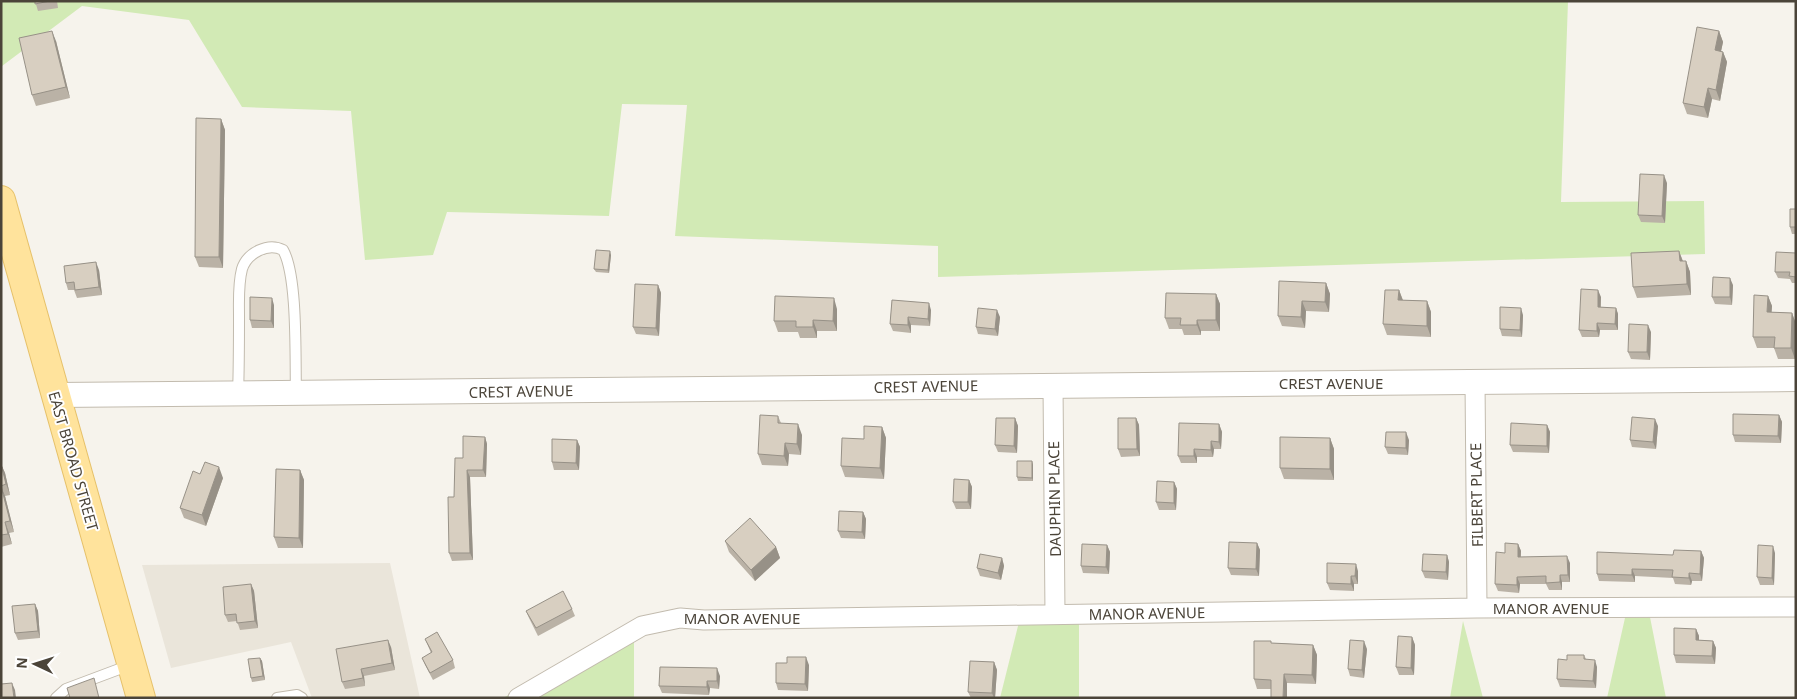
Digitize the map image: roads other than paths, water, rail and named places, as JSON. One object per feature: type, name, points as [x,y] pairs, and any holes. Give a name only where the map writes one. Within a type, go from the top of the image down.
[{"type":"main road","name":"EAST BROAD STREET","points":[[5,212],[141,698]]},
{"type":"street","name":"CREST AVENUE","points":[[56,395],[238,395],[1053,385],[1796,379]]},
{"type":"street","name":"FILBERT PLACE","points":[[1475,382],[1477,608]]},
{"type":"street","name":"DAUPHIN PLACE","points":[[1053,385],[1055,614]]},
{"type":"street","name":"MANOR AVENUE","points":[[518,698],[623,635],[642,626],[680,618],[704,620],[1477,608],[1796,607]]},
{"type":"lane","points":[[238,395],[239,286],[242,268],[248,258],[256,252],[271,247],[283,250],[289,264],[292,282],[296,394]]},
{"type":"lane","points":[[56,698],[66,689],[132,664]]},
{"type":"lane","points":[[277,698],[297,695],[302,698]]}]
